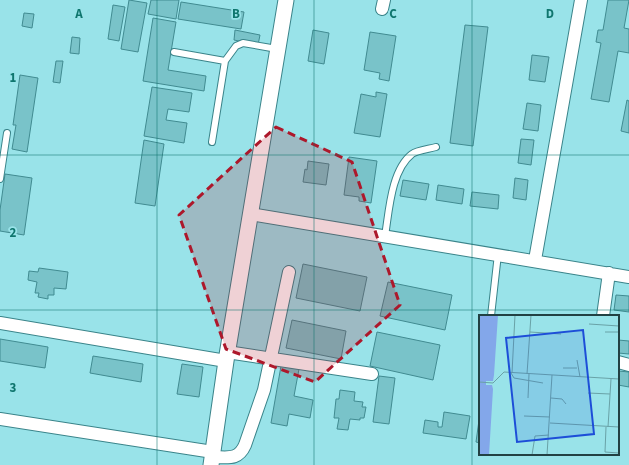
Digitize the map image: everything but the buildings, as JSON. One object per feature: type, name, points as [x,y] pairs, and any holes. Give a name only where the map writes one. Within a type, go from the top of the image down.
[{"type":"street","points":[[212,458],[227,356],[286,0]]},
{"type":"street","points":[[535,260],[581,0]]},
{"type":"street","points":[[250,214],[535,260],[629,277]]},
{"type":"street","points":[[0,419],[212,458],[235,457],[242,453],[264,390],[289,272]]},
{"type":"street","points":[[603,315],[609,273]]},
{"type":"street","points":[[0,323],[227,356],[271,358],[372,374]]},
{"type":"street","points":[[619,362],[629,365]]},
{"type":"lane","points":[[212,142],[226,61],[236,46],[243,43],[278,49]]},
{"type":"lane","points":[[174,52],[226,61]]},
{"type":"lane","points":[[0,179],[7,133]]},
{"type":"lane","points":[[385,236],[392,193],[400,170],[412,153],[436,148]]},
{"type":"lane","points":[[491,315],[498,254]]},
{"type":"highlighted area","points":[[276,127],[352,162],[400,305],[315,382],[226,349],[179,215]]}]
